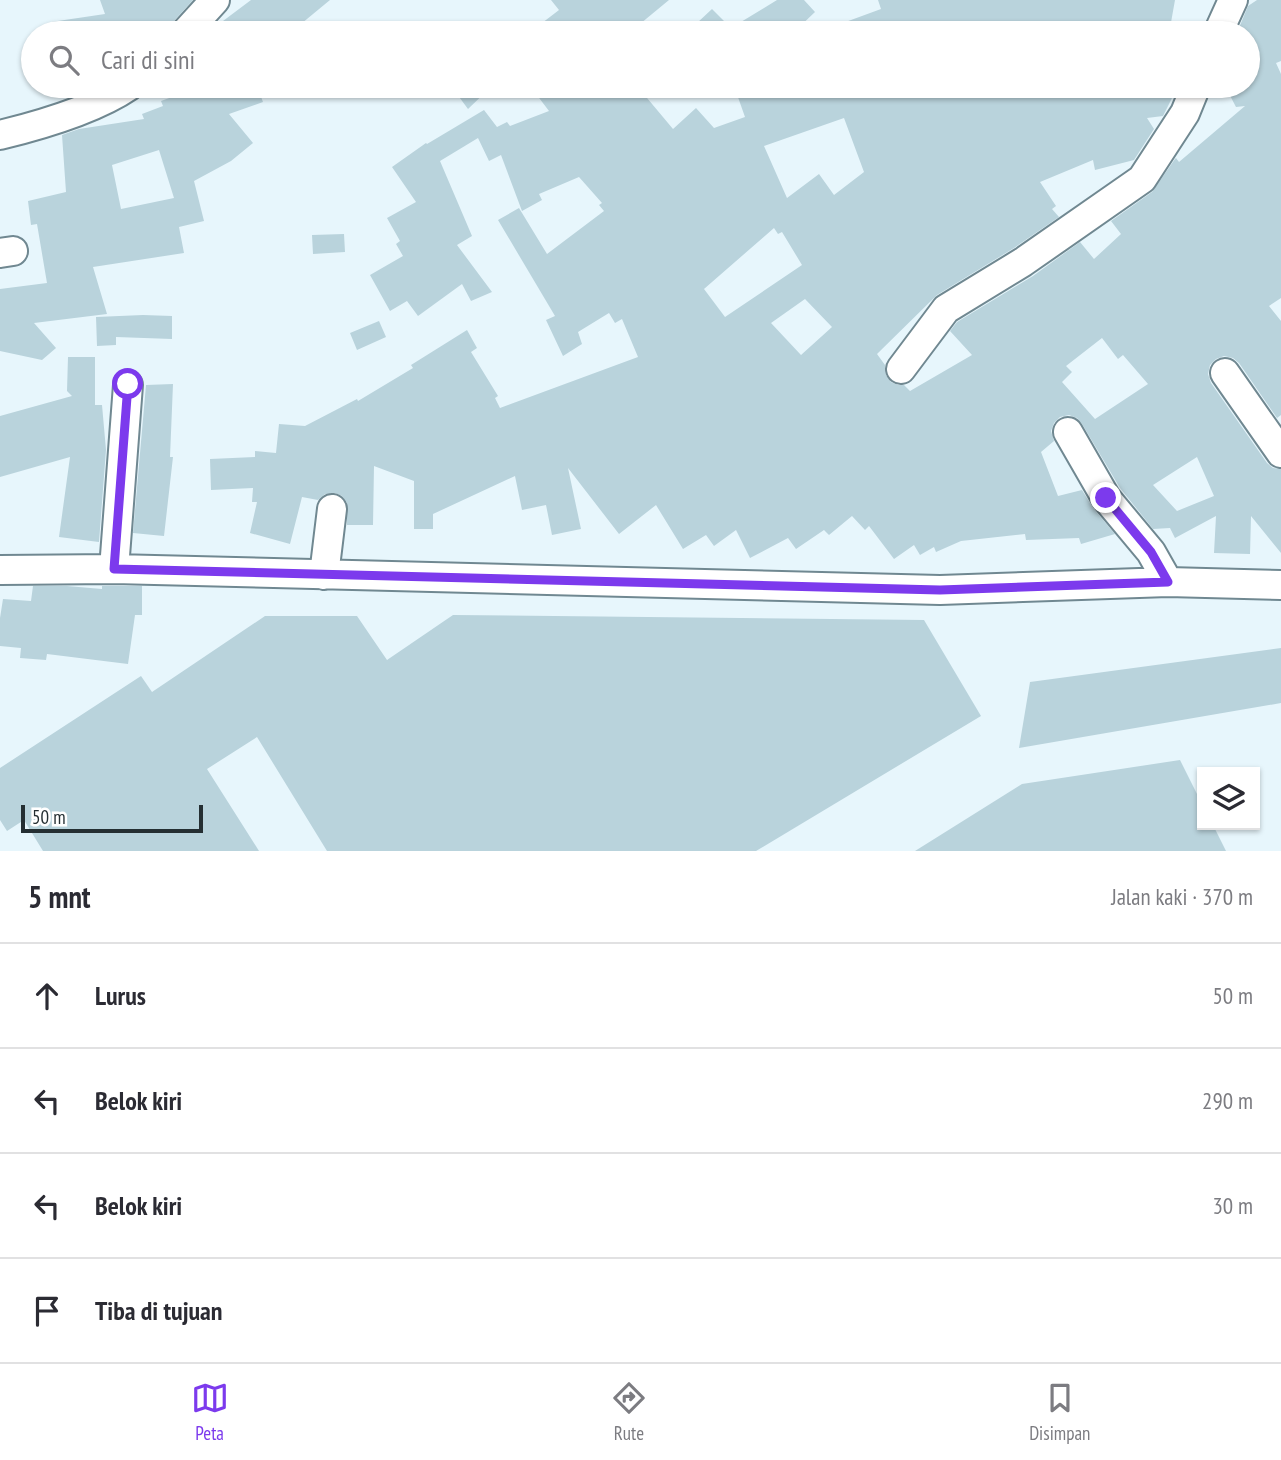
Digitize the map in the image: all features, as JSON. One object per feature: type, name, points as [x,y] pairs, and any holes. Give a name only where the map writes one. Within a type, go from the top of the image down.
[{"type":"street","points":[[197,21],[215,0]]},
{"type":"street","points":[[1223,21],[1233,0]]},
{"type":"street","points":[[0,135],[33,127],[109,98]]},
{"type":"street","points":[[901,369],[946,309],[1023,262],[1142,179],[1185,113],[1191,98]]},
{"type":"street","points":[[1225,373],[1281,453]]},
{"type":"street","points":[[114,569],[128,384]]},
{"type":"street","points":[[1068,432],[1106,498],[1151,552],[1168,582]]},
{"type":"street","points":[[324,575],[332,509]]},
{"type":"street","points":[[0,570],[114,569],[940,590],[1168,582],[1281,586]]},
{"type":"building","points":[[100,0],[193,0],[174,21],[58,21],[105,14]]},
{"type":"building","points":[[251,0],[330,0],[305,21],[223,21]]},
{"type":"building","points":[[551,0],[669,0],[644,21],[545,21],[559,10]]},
{"type":"building","points":[[777,0],[804,0],[815,12],[806,21],[742,21]]},
{"type":"building","points":[[878,0],[1175,0],[1171,21],[848,21],[881,9]]},
{"type":"building","points":[[1257,0],[1281,0],[1281,61],[1276,63],[1281,74],[1281,298],[1269,306],[1281,321],[1281,415],[1277,418],[1233,358],[1224,356],[1216,359],[1210,365],[1208,374],[1211,383],[1267,463],[1273,468],[1281,469],[1281,553],[1251,516],[1250,554],[1214,553],[1216,516],[1175,538],[1170,528],[1153,529],[1120,488],[1082,424],[1069,415],[1060,417],[1054,423],[1051,431],[1054,441],[1041,452],[1058,496],[1082,490],[1115,534],[1081,544],[1079,538],[1026,540],[1025,534],[961,541],[936,552],[934,547],[920,555],[914,545],[894,559],[869,526],[865,530],[852,516],[829,535],[824,530],[796,549],[788,538],[750,558],[736,530],[714,546],[706,535],[683,549],[656,505],[619,534],[568,468],[581,529],[552,535],[546,505],[522,510],[515,476],[433,514],[433,529],[414,529],[414,481],[374,466],[373,525],[347,525],[347,503],[342,496],[335,493],[325,494],[318,500],[302,497],[290,544],[250,533],[257,502],[252,502],[253,488],[211,490],[210,459],[255,457],[255,451],[276,453],[279,424],[305,426],[357,399],[358,401],[413,368],[411,365],[467,330],[477,348],[471,352],[498,396],[495,398],[500,408],[638,357],[622,319],[615,323],[609,313],[578,332],[582,344],[563,356],[546,320],[555,316],[498,220],[519,208],[547,254],[604,211],[599,205],[602,203],[579,177],[539,194],[542,200],[522,211],[501,155],[489,161],[478,138],[440,161],[472,236],[457,245],[492,292],[471,301],[462,284],[418,316],[407,301],[390,311],[370,275],[403,256],[396,244],[400,241],[387,218],[416,202],[392,167],[426,143],[484,110],[497,127],[507,122],[510,126],[549,111],[539,98],[647,98],[673,129],[696,108],[714,128],[745,117],[738,98],[1172,98],[1163,116],[1147,118],[1154,129],[1134,160],[1095,170],[1093,160],[1040,182],[1056,206],[1052,209],[1059,217],[937,295],[877,354],[885,365],[886,375],[891,382],[904,385],[910,391],[972,355],[950,331],[957,322],[1033,276],[1080,242],[1094,259],[1121,234],[1111,221],[1152,192],[1176,158],[1179,162],[1245,106],[1236,107],[1231,98],[1260,98],[1260,21],[1242,21],[1248,6]],"holes":[[[844,118],[864,172],[834,195],[819,174],[787,198],[764,146]],[[774,228],[778,234],[782,232],[802,265],[725,317],[704,289]],[[805,299],[832,327],[801,355],[771,323]],[[1102,338],[1118,359],[1123,355],[1148,384],[1095,419],[1062,382],[1072,372],[1066,366]],[[1197,457],[1214,496],[1177,511],[1153,485]]]},
{"type":"building","points":[[712,9],[724,21],[699,21]]},
{"type":"building","points":[[169,98],[262,98],[263,102],[229,114],[253,143],[231,161],[194,181],[204,221],[179,227],[184,253],[93,267],[107,314],[34,323],[56,348],[42,360],[0,351],[0,289],[47,283],[37,224],[31,225],[28,201],[66,192],[62,135],[79,129],[144,119],[142,114],[163,106],[161,101]],"holes":[[[159,150],[174,198],[121,209],[112,165]]]},
{"type":"building","points":[[460,98],[479,98],[468,109]]},
{"type":"building","points":[[344,234],[345,252],[313,254],[312,235]]},
{"type":"building","points":[[172,316],[172,339],[116,337],[116,345],[97,346],[96,317]]},
{"type":"building","points":[[379,321],[386,337],[357,350],[350,333]]},
{"type":"building","points":[[68,357],[95,357],[95,405],[102,405],[106,450],[99,542],[59,537],[70,457],[0,477],[0,416],[72,396],[67,391]]},
{"type":"building","points":[[173,384],[170,457],[173,457],[164,536],[133,533],[146,385]]},
{"type":"building","points":[[33,586],[102,589],[102,586],[142,586],[142,615],[135,615],[128,664],[47,654],[46,660],[20,658],[21,648],[0,646],[3,599],[31,601]]},
{"type":"building","points":[[453,615],[924,620],[981,716],[756,851],[327,851],[257,737],[207,769],[259,851],[43,851],[24,820],[7,831],[0,820],[0,768],[141,676],[152,692],[265,616],[357,616],[387,660]]},
{"type":"building","points":[[1281,648],[1281,703],[1019,748],[1030,682]]},
{"type":"building","points":[[1180,760],[1197,794],[1197,830],[1216,830],[1226,851],[915,851],[1022,784]]},
{"type":"route","points":[[128,384],[114,569],[940,590],[1168,582],[1151,552],[1106,498]]}]
